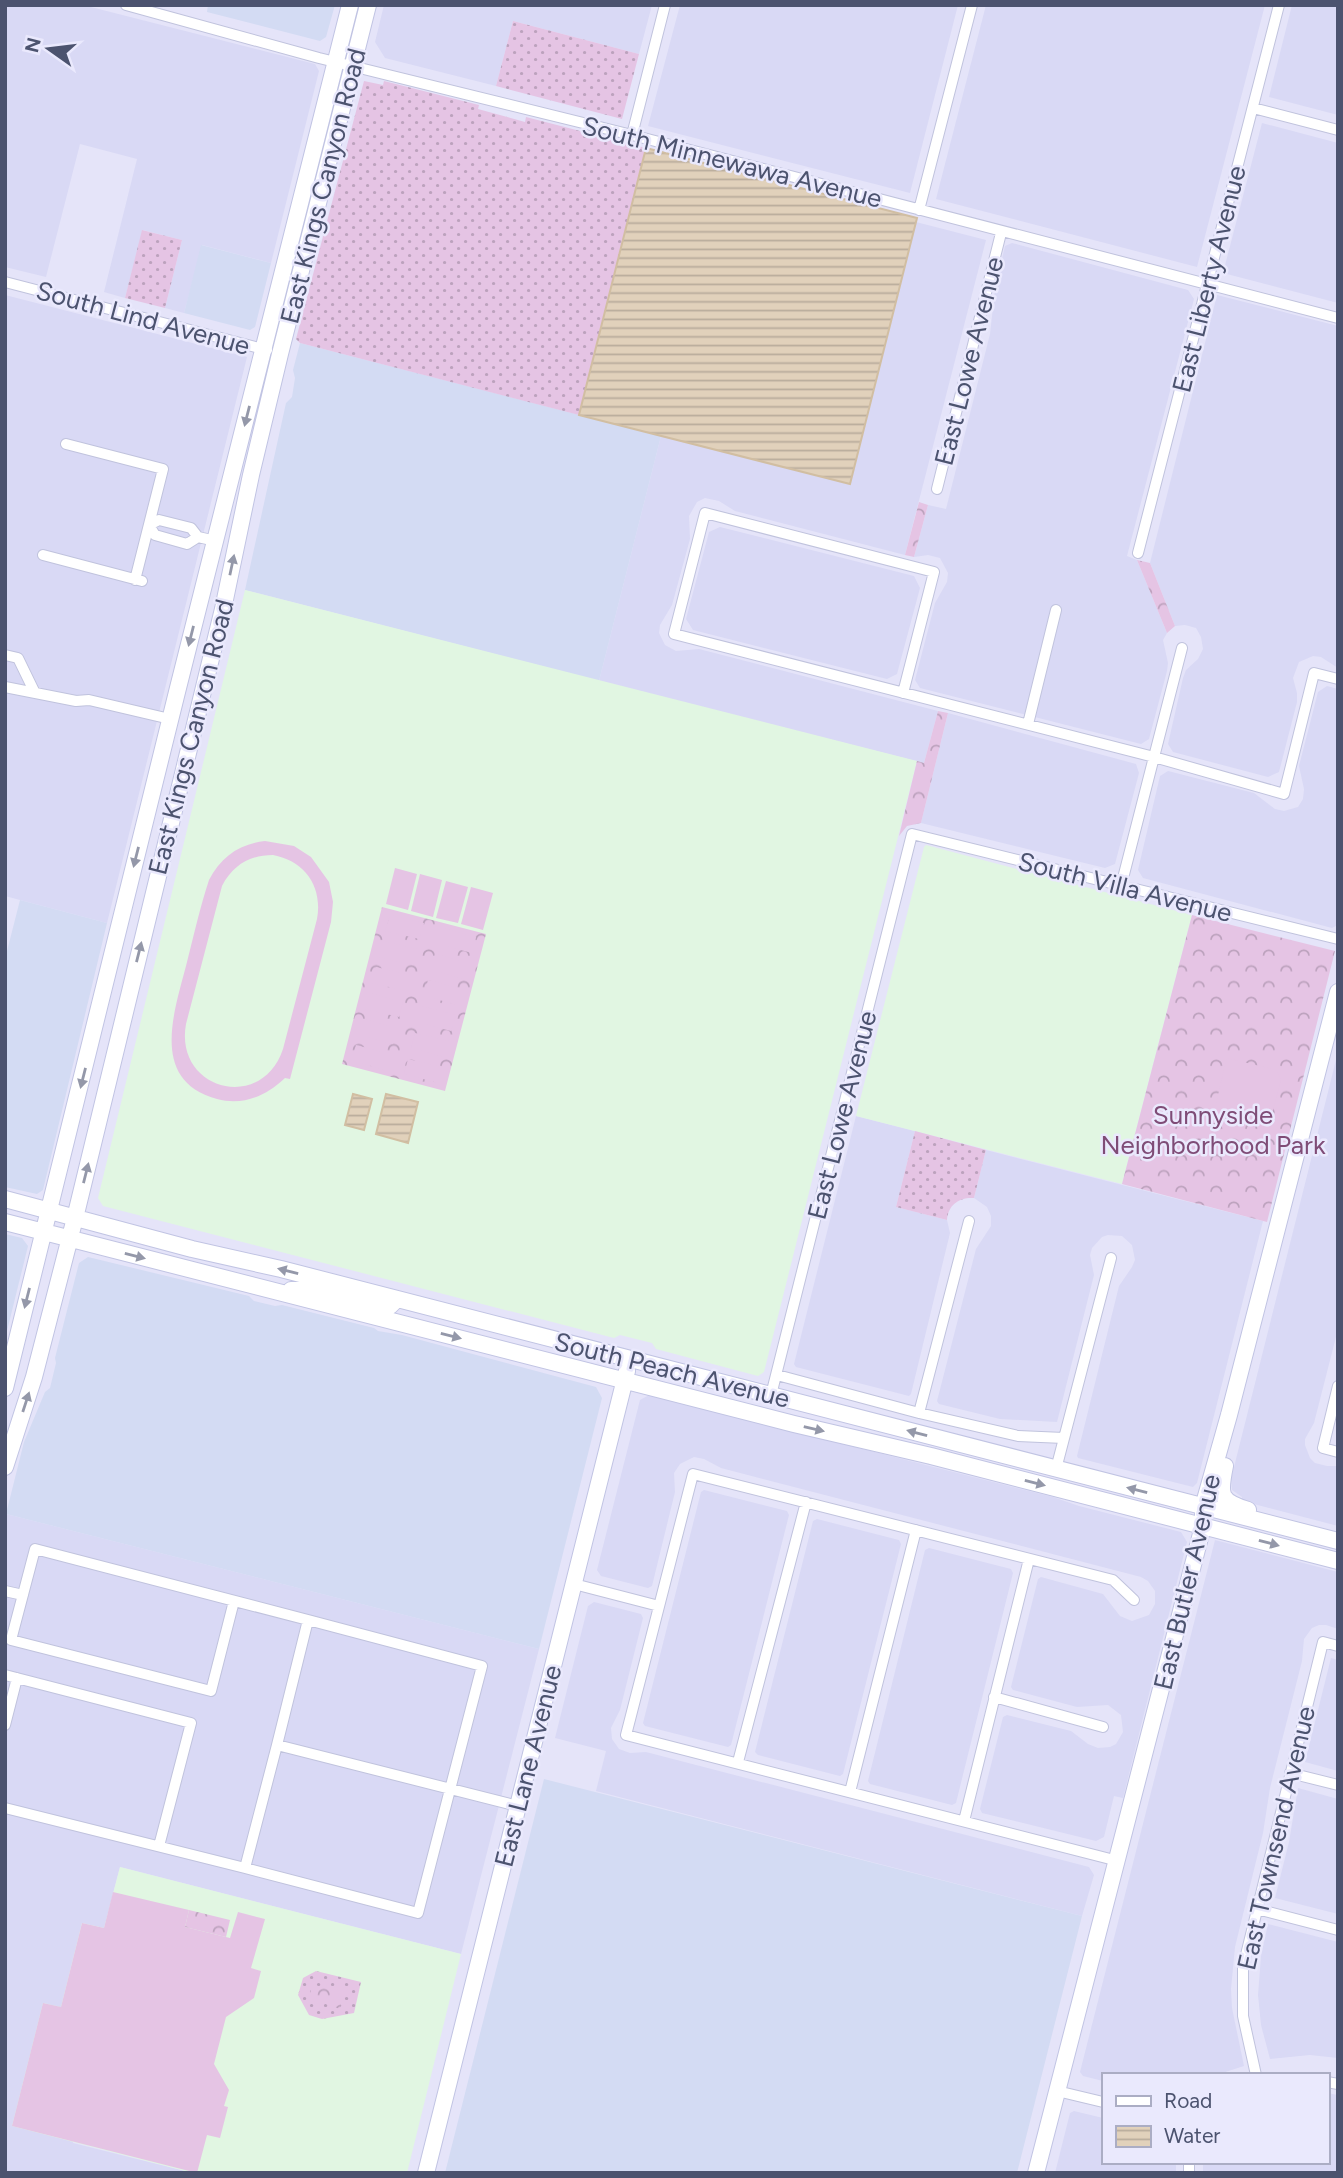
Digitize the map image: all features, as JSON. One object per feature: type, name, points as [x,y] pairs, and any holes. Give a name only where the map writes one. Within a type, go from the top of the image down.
[{"type":"main road","name":"East Kings Canyon Road","points":[[5,1388],[350,5]]},
{"type":"main road","name":"East Kings Canyon Road","points":[[5,1467],[34,1377],[75,1218],[223,609],[280,354],[369,5]]},
{"type":"main road","name":"East Butler Avenue","points":[[1036,2173],[1203,1526],[1203,1507],[1338,992]]},
{"type":"main road","name":"South Peach Avenue","points":[[5,1199],[1338,1541]]},
{"type":"main road","name":"South Peach Avenue","points":[[5,1222],[1338,1561]]},
{"type":"main road","points":[[268,1290],[312,1290],[386,1308],[397,1299]]},
{"type":"main road","points":[[391,1321],[396,1313],[403,1311],[481,1330],[520,1331]]},
{"type":"main road","name":"East Lane Avenue","points":[[426,2173],[630,1359]]},
{"type":"main road","points":[[697,1398],[704,1394],[758,1406],[767,1403],[771,1395]]},
{"type":"main road","points":[[1229,1415],[1231,1430],[1220,1489],[1222,1494],[1234,1506],[1280,1521],[1290,1529]]},
{"type":"street","name":"South Minnewawa Avenue","points":[[126,5],[148,8],[336,62],[632,135],[1001,233],[1338,318]]},
{"type":"street","points":[[632,135],[665,5]]},
{"type":"street","points":[[919,210],[972,5]]},
{"type":"street","name":"East Liberty Avenue","points":[[1138,553],[1279,5]]},
{"type":"street","points":[[1253,108],[1338,130]]},
{"type":"street","name":"East Lowe Avenue","points":[[937,489],[1001,233]]},
{"type":"street","name":"South Lind Avenue","points":[[5,282],[280,354]]},
{"type":"street","points":[[43,555],[139,580],[163,469],[66,444]]},
{"type":"street","points":[[903,693],[934,572],[705,513],[674,634],[903,693],[1027,724],[1154,757],[1283,793],[1314,673],[1338,679]]},
{"type":"street","points":[[149,525],[159,520],[191,528],[198,537],[216,541]]},
{"type":"street","points":[[1027,724],[1056,610]]},
{"type":"street","points":[[1121,886],[1182,648]]},
{"type":"street","points":[[5,655],[18,658],[34,691]]},
{"type":"street","points":[[5,687],[76,701],[89,700],[170,719]]},
{"type":"street","name":"East Lowe Avenue","points":[[771,1395],[912,834]]},
{"type":"street","name":"South Villa Avenue","points":[[912,834],[1338,939]]},
{"type":"street","points":[[919,1413],[968,1221]]},
{"type":"street","points":[[1056,1469],[1111,1258]]},
{"type":"street","name":"South Peach Avenue","points":[[776,1375],[1018,1436],[1064,1438]]},
{"type":"street","points":[[1338,1387],[1322,1448],[1338,1452]]},
{"type":"street","points":[[1118,1861],[626,1735],[692,1474],[1113,1580],[1134,1600]]},
{"type":"street","points":[[738,1762],[806,1502]]},
{"type":"street","points":[[850,1791],[916,1530]]},
{"type":"street","points":[[5,1808],[418,1913],[482,1666],[308,1620],[35,1549],[11,1640],[211,1691],[234,1601]]},
{"type":"street","points":[[964,1821],[1029,1559]]},
{"type":"street","points":[[574,1584],[659,1606]]},
{"type":"street","points":[[5,1591],[23,1595]]},
{"type":"street","points":[[245,1868],[308,1620]]},
{"type":"street","name":"East Townsend Avenue","points":[[1255,2073],[1246,2038],[1241,1988],[1243,1967],[1323,1642],[1338,1646]]},
{"type":"street","points":[[5,1725],[11,1676],[191,1723],[159,1846]]},
{"type":"street","points":[[995,1697],[1103,1727]]},
{"type":"street","points":[[277,1745],[518,1806]]},
{"type":"street","points":[[1290,1773],[1338,1785]]},
{"type":"street","points":[[1257,1909],[1338,1930]]},
{"type":"street","points":[[1057,2091],[1102,2102]]},
{"type":"shaded area","points":[[5,5],[83,5],[315,64],[319,71],[271,263],[202,245],[184,313],[165,308],[182,240],[143,230],[125,298],[104,292],[137,159],[80,144],[46,277],[5,267]]},
{"type":"shaded area","points":[[208,5],[335,5],[326,37],[320,41],[207,12]]},
{"type":"shaded area","points":[[384,5],[652,5],[639,54],[513,21],[496,86],[385,58],[375,42]]},
{"type":"shaded area","points":[[680,5],[958,5],[910,193],[648,126]]},
{"type":"shaded area","points":[[986,5],[1265,5],[1197,267],[936,199]]},
{"type":"shaded area","points":[[1292,5],[1338,5],[1338,115],[1269,97]]},
{"type":"shaded area","points":[[1262,123],[1338,143],[1338,303],[1223,273]]},
{"type":"shaded area","points":[[916,222],[986,240],[905,555],[735,511],[719,501],[705,498],[697,502],[689,516],[690,539],[672,605],[660,625],[659,633],[665,645],[676,651],[699,649],[938,711],[924,763],[599,681],[661,436],[850,484]]},
{"type":"shaded area","points":[[1012,243],[1188,290],[1194,299],[1127,556],[1137,560],[1167,633],[1163,640],[1167,671],[1149,739],[1141,744],[920,688],[915,680],[935,603],[947,582],[948,573],[940,558],[928,555],[914,557],[928,505],[946,509],[990,334],[995,289],[1005,246]]},
{"type":"shaded area","points":[[201,245],[271,263],[255,327],[250,330],[184,313]]},
{"type":"shaded area","points":[[5,295],[247,357],[107,923],[5,896]]},
{"type":"shaded area","points":[[1217,295],[1338,326],[1338,668],[1321,657],[1313,656],[1299,662],[1293,678],[1297,702],[1279,772],[1268,777],[1173,752],[1168,744],[1183,678],[1203,649],[1196,628],[1175,626],[1150,563]]},
{"type":"shaded area","points":[[300,343],[661,436],[599,681],[245,590],[286,403],[292,397],[295,378],[293,370]]},
{"type":"shaded area","points":[[720,527],[914,576],[920,588],[897,674],[887,679],[693,630],[686,619],[709,532]]},
{"type":"shaded area","points":[[245,590],[917,761],[764,1372],[758,1376],[656,1349],[652,1343],[620,1335],[614,1338],[103,1206],[98,1198]]},
{"type":"shaded area","points":[[1327,686],[1338,689],[1338,925],[1332,928],[1143,878],[1138,870],[1160,776],[1168,771],[1254,793],[1275,809],[1284,811],[1298,807],[1303,799],[1304,789],[1299,766],[1318,692]]},
{"type":"shaded area","points":[[948,713],[1136,764],[1139,773],[1115,864],[1105,868],[921,823]]},
{"type":"shaded area","points":[[926,845],[1192,915],[1122,1184],[856,1116]]},
{"type":"shaded area","points":[[20,900],[107,923],[43,1190],[37,1194],[5,1187],[5,959]]},
{"type":"shaded area","points":[[1338,1052],[1338,1329],[1314,1423],[1305,1439],[1305,1445],[1315,1463],[1338,1466],[1338,1526],[1242,1501],[1242,1497],[1232,1490],[1231,1479]]},
{"type":"shaded area","points":[[856,1116],[915,1131],[896,1207],[947,1220],[950,1233],[909,1396],[796,1367],[794,1364]]},
{"type":"shaded area","points":[[986,1150],[1263,1221],[1197,1483],[1193,1487],[1077,1456],[1119,1286],[1135,1260],[1132,1245],[1122,1236],[1102,1237],[1092,1248],[1090,1255],[1094,1275],[1057,1422],[1000,1419],[939,1404],[937,1401],[976,1249],[991,1226],[987,1207],[974,1198]]},
{"type":"shaded area","points":[[5,1234],[22,1238],[28,1246],[5,1339]]},
{"type":"shaded area","points":[[88,1257],[249,1296],[254,1301],[282,1305],[402,1335],[596,1387],[602,1398],[539,1649],[6,1514],[24,1442],[45,1392],[50,1388],[79,1263]]},
{"type":"shaded area","points":[[649,1395],[1181,1532],[1187,1542],[1123,1798],[1114,1796],[1104,1837],[1096,1841],[982,1813],[980,1809],[1003,1717],[1007,1715],[1071,1731],[1098,1748],[1116,1744],[1123,1732],[1121,1715],[1108,1705],[1077,1707],[1013,1690],[1011,1687],[1038,1579],[1041,1577],[1103,1594],[1120,1616],[1132,1621],[1149,1615],[1155,1604],[1155,1591],[1148,1581],[721,1468],[694,1457],[680,1464],[674,1473],[675,1492],[652,1586],[648,1588],[601,1576],[597,1570],[640,1400]]},
{"type":"shaded area","points":[[704,1490],[787,1511],[789,1515],[731,1745],[728,1747],[645,1726],[643,1723],[701,1492]]},
{"type":"shaded area","points":[[6,1514],[539,1649],[461,1954],[120,1867],[104,1928],[82,1923],[61,2008],[44,2003],[73,2143],[193,2173],[5,2173]]},
{"type":"shaded area","points":[[817,1519],[899,1540],[901,1544],[843,1774],[840,1776],[755,1752],[813,1521]]},
{"type":"shaded area","points":[[1215,1540],[1338,1572],[1338,1629],[1319,1625],[1312,1628],[1304,1639],[1302,1661],[1270,1788],[1263,1833],[1235,1947],[1232,2008],[1244,2066],[1222,2073],[1102,2073],[1102,2081],[1083,2076],[1080,2072]]},
{"type":"shaded area","points":[[929,1548],[1011,1569],[1013,1573],[956,1803],[952,1805],[870,1784],[868,1781],[925,1550]]},
{"type":"shaded area","points":[[594,1602],[641,1614],[643,1618],[620,1710],[611,1728],[612,1739],[619,1749],[630,1753],[646,1752],[1089,1867],[1094,1875],[1082,1916],[596,1791],[606,1751],[555,1738],[588,1606]]},
{"type":"shaded area","points":[[1331,1658],[1338,1660],[1338,1771],[1305,1762]]},
{"type":"shaded area","points":[[544,1779],[1082,1916],[1017,2173],[445,2173]]},
{"type":"shaded area","points":[[1298,1788],[1338,1799],[1338,1914],[1275,1898],[1289,1842]]},
{"type":"shaded area","points":[[120,1867],[461,1954],[407,2173],[193,2173],[12,2126],[43,2003],[61,2007],[82,1923],[104,1928]]},
{"type":"shaded area","points":[[1268,1924],[1338,1942],[1338,2058],[1310,2055],[1270,2059],[1261,2025],[1258,1995],[1261,1956]]},
{"type":"shaded area","points":[[1329,2093],[1338,2095],[1338,2173],[1203,2173],[1203,2164],[1329,2164]]},
{"type":"shaded area","points":[[1074,2111],[1102,2118],[1102,2164],[1176,2164],[1176,2173],[1055,2173],[1070,2113]]},
{"type":"green space","points":[[513,21],[639,54],[622,119],[496,86]]},
{"type":"green space","points":[[364,81],[383,85],[384,81],[479,105],[478,109],[525,122],[526,117],[646,148],[579,415],[300,343],[296,339]]},
{"type":"green space","points":[[142,230],[182,240],[165,308],[125,298]]},
{"type":"green space","points":[[919,502],[928,505],[914,557],[905,555]]},
{"type":"green space","points":[[1137,560],[1150,563],[1175,626],[1167,633]]},
{"type":"green space","points":[[938,711],[948,713],[921,823],[907,826],[899,836],[917,761],[924,763]]},
{"type":"green space","points":[[265,841],[294,846],[311,857],[329,882],[333,902],[331,922],[290,1079],[285,1078],[254,1098],[227,1101],[195,1090],[182,1076],[174,1060],[173,1021],[209,880],[225,858],[247,845]],"holes":[[[273,855],[303,869],[309,877],[314,886],[318,907],[283,1049],[272,1069],[257,1081],[240,1087],[222,1085],[206,1078],[193,1065],[186,1047],[186,1024],[222,886],[231,872],[250,859]]]},
{"type":"green space","points":[[395,868],[417,874],[408,910],[386,904]]},
{"type":"green space","points":[[420,874],[442,880],[433,917],[411,911]]},
{"type":"green space","points":[[446,881],[468,887],[458,923],[436,918]]},
{"type":"green space","points":[[471,887],[493,893],[483,930],[461,924]]},
{"type":"green space","points":[[382,907],[486,934],[445,1091],[342,1064]]},
{"type":"green space","points":[[390,915],[424,923],[419,939],[385,931]]},
{"type":"green space","name":"Sunnyside Neighborhood Park","points":[[1192,915],[1335,951],[1267,1222],[1122,1184]]},
{"type":"green space","points":[[442,928],[476,937],[472,953],[438,944]]},
{"type":"green space","points":[[383,941],[417,949],[413,965],[379,957]]},
{"type":"green space","points":[[435,954],[469,963],[465,979],[431,970]]},
{"type":"green space","points":[[376,967],[410,975],[406,991],[372,983]]},
{"type":"green space","points":[[428,980],[462,989],[458,1005],[424,996]]},
{"type":"green space","points":[[369,993],[403,1002],[399,1017],[365,1009]]},
{"type":"green space","points":[[421,1006],[456,1015],[451,1031],[417,1022]]},
{"type":"green space","points":[[363,1019],[397,1028],[393,1044],[359,1035]]},
{"type":"green space","points":[[415,1033],[449,1041],[445,1057],[411,1048]]},
{"type":"green space","points":[[356,1045],[390,1054],[386,1070],[352,1061]]},
{"type":"green space","points":[[1227,1058],[1276,1070],[1281,1080],[1269,1125],[1214,1111]]},
{"type":"green space","points":[[408,1059],[442,1067],[438,1083],[404,1074]]},
{"type":"green space","points":[[915,1131],[986,1150],[974,1198],[955,1203],[947,1220],[896,1207]]},
{"type":"green space","points":[[113,1892],[189,1910],[185,1927],[230,1938],[238,1912],[265,1919],[251,1968],[261,1971],[254,1998],[226,2017],[214,2064],[229,2090],[224,2106],[228,2107],[220,2138],[207,2135],[197,2173],[12,2126],[43,2003],[61,2007],[82,1923],[104,1928]]},
{"type":"green space","points":[[189,1910],[230,1920],[226,1937],[185,1927]]},
{"type":"green space","points":[[316,1971],[361,1982],[354,2013],[322,2019],[309,2015],[298,1995],[303,1978]]},
{"type":"green space","points":[[312,1985],[344,1990],[340,2009],[309,1998]]},
{"type":"water","points":[[646,148],[917,218],[850,484],[579,415]]},
{"type":"water","points":[[353,1094],[372,1099],[364,1130],[345,1125]]},
{"type":"water","points":[[386,1094],[418,1102],[408,1143],[376,1134]]}]
